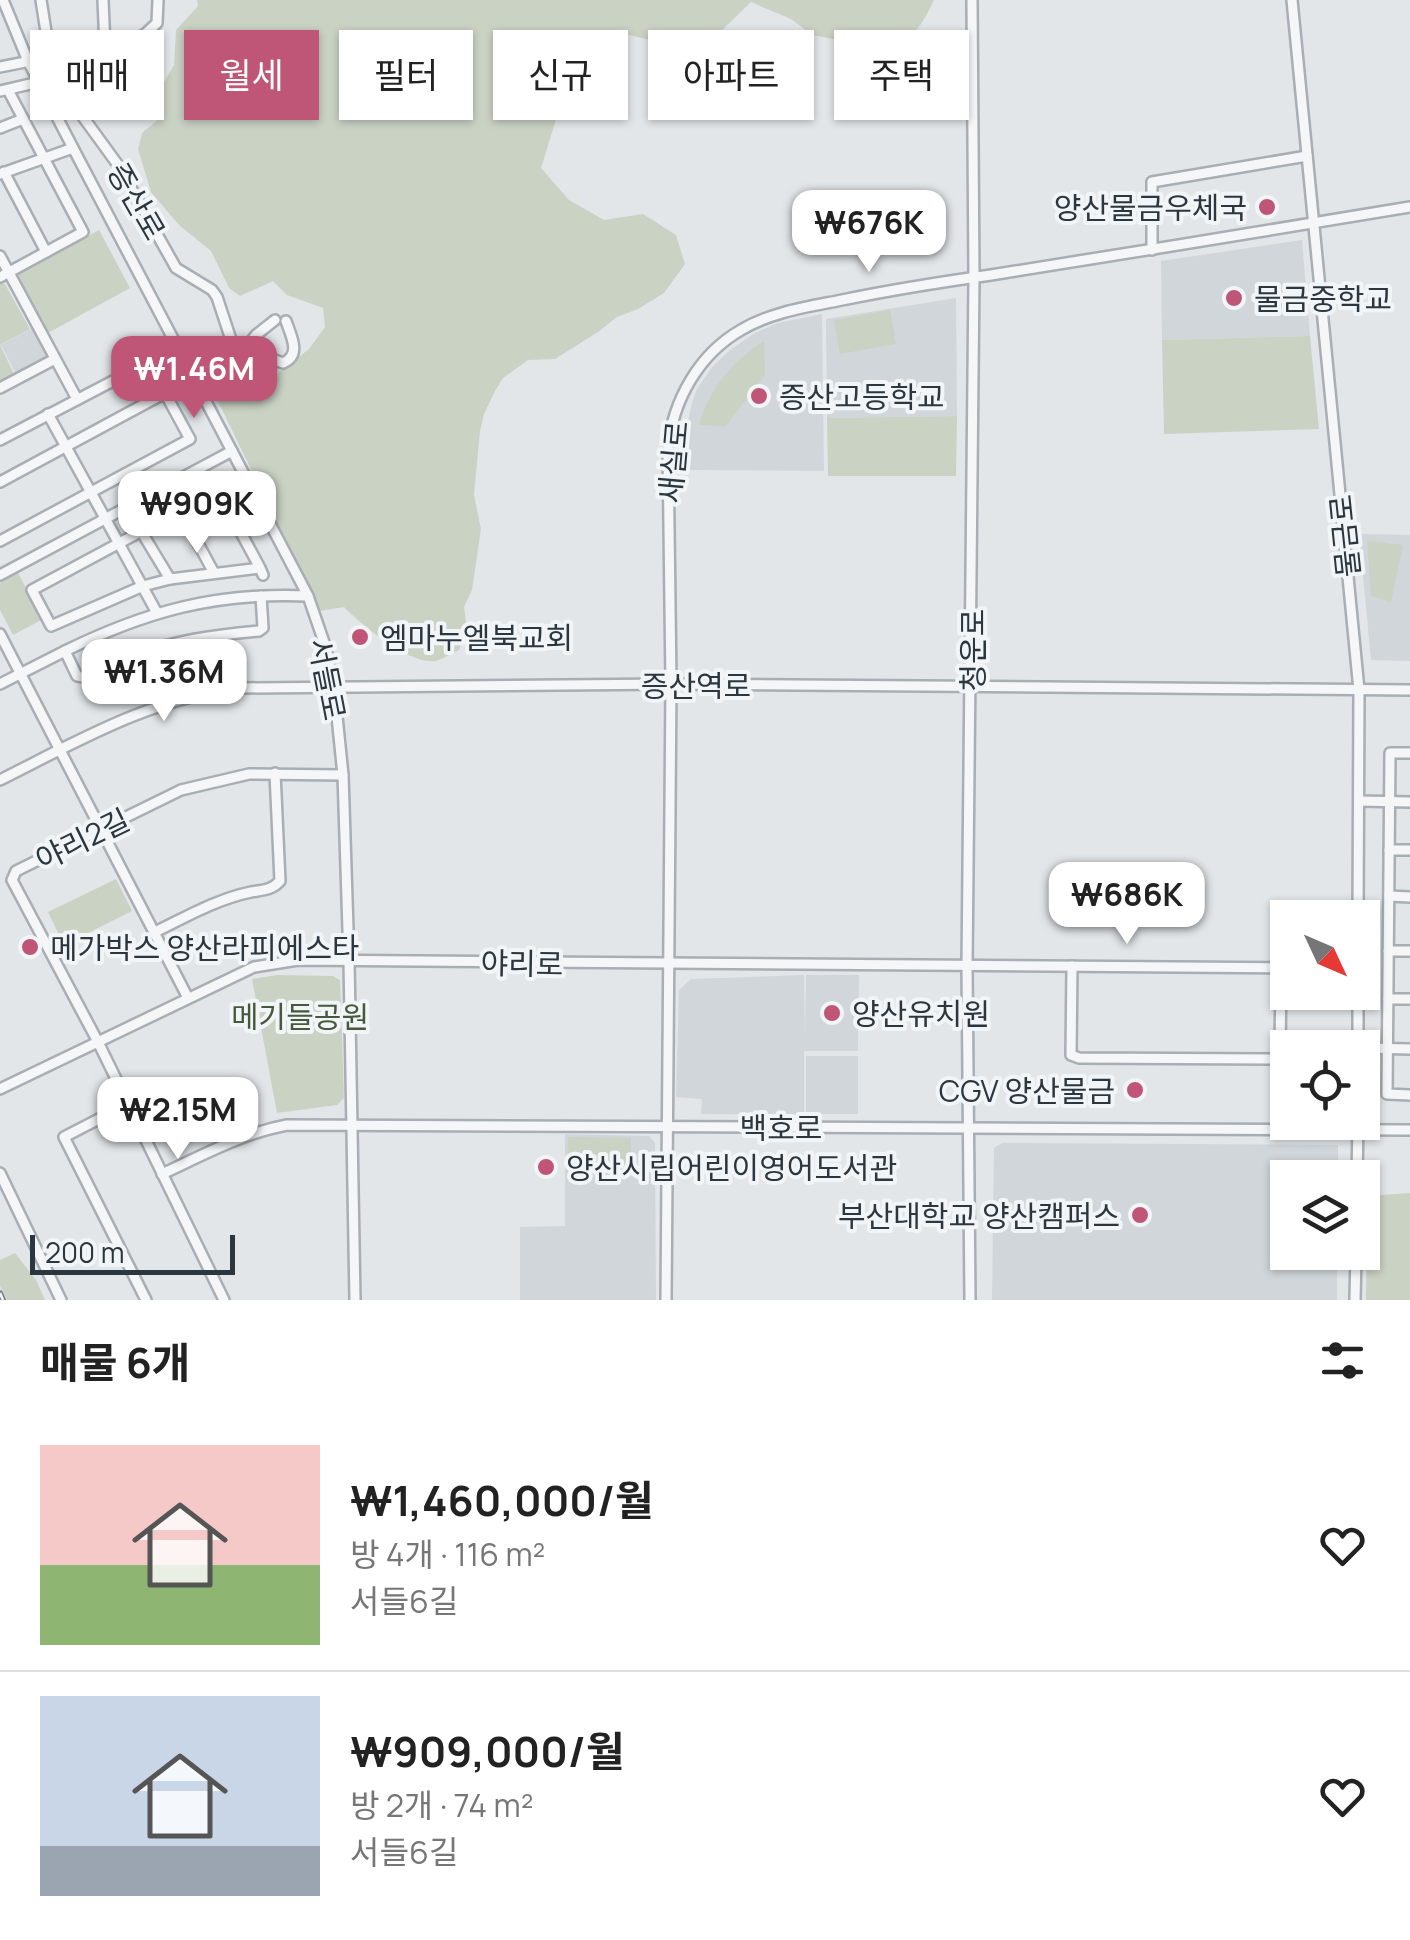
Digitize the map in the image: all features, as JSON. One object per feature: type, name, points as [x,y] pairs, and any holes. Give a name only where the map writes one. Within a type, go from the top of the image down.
[{"type":"street","name":"증산로","points":[[4,0],[30,65]]},
{"type":"street","points":[[42,0],[46,30]]},
{"type":"street","points":[[102,0],[104,30]]},
{"type":"street","points":[[150,30],[157,24],[158,0]]},
{"type":"street","name":"청운로","points":[[970,1300],[967,966],[972,686],[972,0]]},
{"type":"street","name":"물금로","points":[[1292,0],[1359,690],[1358,900]]},
{"type":"street","points":[[0,67],[28,61]]},
{"type":"street","points":[[4,274],[83,232],[4,90],[30,84]]},
{"type":"street","points":[[0,128],[23,118]]},
{"type":"street","name":"서들로","points":[[59,120],[308,596],[326,648],[334,687],[342,775],[355,1300]]},
{"type":"street","name":"증산로","points":[[85,120],[118,165],[176,268],[217,297],[238,359]]},
{"type":"street","points":[[46,252],[2,173],[72,148]]},
{"type":"street","points":[[1152,250],[1152,182],[1307,156]]},
{"type":"street","name":"새실로","points":[[666,1300],[672,684],[668,448],[678,404],[702,363],[739,331],[770,316],[876,293],[1410,207]]},
{"type":"street","points":[[0,256],[4,274],[77,399]]},
{"type":"street","points":[[202,395],[234,377],[238,359],[256,335],[281,320],[294,345],[290,360],[283,363],[264,356],[251,361],[238,359]]},
{"type":"street","points":[[0,440],[176,348]]},
{"type":"street","points":[[0,388],[55,359]]},
{"type":"street","points":[[0,482],[165,393],[190,439],[0,541]]},
{"type":"street","points":[[48,414],[157,613]]},
{"type":"street","points":[[0,574],[232,451]]},
{"type":"street","points":[[218,490],[261,571],[214,573],[142,586],[51,626],[32,590],[180,510],[218,490]]},
{"type":"street","points":[[180,510],[214,573]]},
{"type":"street","points":[[142,530],[170,580]]},
{"type":"street","points":[[0,684],[108,630],[157,613],[186,605],[262,596],[308,596]]},
{"type":"street","points":[[64,651],[77,676],[83,678],[179,642],[259,632],[263,628],[262,596]]},
{"type":"street","points":[[0,634],[188,998]]},
{"type":"street","name":"증산역로","points":[[0,780],[138,713],[190,695],[241,688],[672,684],[1410,690]]},
{"type":"street","points":[[1410,753],[1390,753],[1387,1094],[1410,1095]]},
{"type":"street","points":[[155,932],[218,902],[275,887],[280,881],[275,773]]},
{"type":"street","name":"야리2길","points":[[98,1042],[12,880],[16,871],[182,790],[250,774],[342,775]]},
{"type":"street","points":[[1359,801],[1410,802]]},
{"type":"street","points":[[1389,850],[1410,850]]},
{"type":"street","points":[[1389,896],[1410,897]]},
{"type":"street","points":[[1388,951],[1410,951]]},
{"type":"street","name":"야리로","points":[[0,1089],[254,967],[298,960],[1270,968]]},
{"type":"street","name":"야리로","points":[[1072,966],[1071,1054],[1078,1058],[1274,1058],[1280,1055],[1282,1010]]},
{"type":"street","points":[[1388,999],[1410,999]]},
{"type":"street","points":[[98,1042],[224,1300]]},
{"type":"street","points":[[1380,1049],[1410,1048]]},
{"type":"street","points":[[128,1104],[64,1137],[146,1300]]},
{"type":"street","name":"백호로","points":[[162,1174],[262,1129],[287,1125],[1270,1126]]},
{"type":"street","name":"백호로","points":[[1380,1128],[1410,1130]]},
{"type":"street","points":[[0,1172],[60,1300]]},
{"type":"street","points":[[1355,1300],[1356,1270]]},
{"type":"shaded area","name":"물금중학교","points":[[1302,240],[1310,336],[1162,340],[1161,261]]},
{"type":"shaded area","points":[[956,298],[957,416],[827,418],[826,319]]},
{"type":"shaded area","name":"증산고등학교","points":[[822,314],[824,471],[683,470],[692,403],[712,367],[755,333],[778,323]]},
{"type":"shaded area","points":[[33,328],[49,358],[17,376],[1,345]]},
{"type":"shaded area","points":[[1359,534],[1410,535],[1410,661],[1371,660]]},
{"type":"shaded area","points":[[804,975],[805,1035],[806,975],[859,975],[858,1051],[804,1051],[804,1115],[701,1114],[702,1099],[676,1097],[679,990],[691,979]]},
{"type":"shaded area","points":[[806,1056],[858,1056],[858,1114],[806,1114]]},
{"type":"shaded area","points":[[565,1134],[649,1136],[655,1143],[656,1300],[520,1300],[520,1227],[565,1226]]},
{"type":"shaded area","name":"부산대학교 양산캠퍼스","points":[[1002,1143],[1338,1145],[1338,1160],[1270,1160],[1270,1270],[1337,1270],[1337,1300],[992,1300],[994,1148]]},
{"type":"green space","points":[[197,0],[934,0],[916,30],[834,30],[834,39],[814,35],[814,30],[805,30],[791,19],[751,2],[722,30],[648,30],[648,39],[628,35],[628,30],[493,30],[493,120],[556,120],[541,168],[569,200],[604,220],[643,214],[676,235],[685,264],[664,293],[617,317],[555,359],[528,360],[503,378],[484,414],[480,431],[474,495],[481,529],[472,590],[464,607],[467,628],[459,650],[436,661],[425,661],[400,650],[344,607],[320,611],[213,391],[237,377],[244,363],[263,363],[274,377],[275,392],[278,373],[309,349],[325,327],[323,308],[287,295],[273,281],[240,296],[229,288],[211,251],[179,225],[151,192],[138,149],[142,133],[158,120],[164,120],[164,82],[174,65],[176,30],[198,6]]},
{"type":"green space","points":[[99,230],[130,288],[48,333],[17,275]]},
{"type":"green space","points":[[0,283],[5,284],[30,329],[0,345]]},
{"type":"green space","points":[[890,310],[896,344],[840,354],[834,320]]},
{"type":"green space","points":[[1310,336],[1319,429],[1164,434],[1162,340]]},
{"type":"green space","points":[[764,341],[765,375],[726,426],[699,425],[723,377]]},
{"type":"green space","points":[[0,345],[15,376],[0,385]]},
{"type":"green space","points":[[957,416],[956,476],[828,476],[827,418]]},
{"type":"green space","points":[[1367,541],[1403,545],[1391,602],[1371,596]]},
{"type":"green space","points":[[18,573],[43,619],[13,635],[0,610],[0,583]]},
{"type":"green space","points":[[116,879],[132,911],[64,945],[48,912]]},
{"type":"green space","name":"메기들공원","points":[[277,975],[333,976],[340,980],[344,1098],[337,1105],[277,1113],[252,979]]},
{"type":"green space","points":[[568,1137],[631,1138],[631,1175],[567,1174]]},
{"type":"green space","points":[[1410,1193],[1410,1300],[1366,1300],[1366,1270],[1380,1270],[1380,1195]]},
{"type":"green space","points":[[15,1253],[36,1280],[45,1300],[7,1300],[0,1286],[0,1260]]},
{"type":"railway","points":[[0,1293],[3,1300]]},
{"type":"place","name":"양산물금우체국","points":[[1267,207]]},
{"type":"place","name":"물금중학교","points":[[1234,298]]},
{"type":"place","name":"증산고등학교","points":[[759,396]]},
{"type":"place","name":"엠마누엘북교회","points":[[360,637]]},
{"type":"place","name":"메가박스 양산라피에스타","points":[[30,947]]},
{"type":"place","name":"양산유치원","points":[[832,1013]]},
{"type":"place","name":"CGV 양산물금","points":[[1135,1090]]},
{"type":"place","name":"양산시립어린이영어도서관","points":[[546,1167]]},
{"type":"place","name":"부산대학교 양산캠퍼스","points":[[1140,1215]]}]
